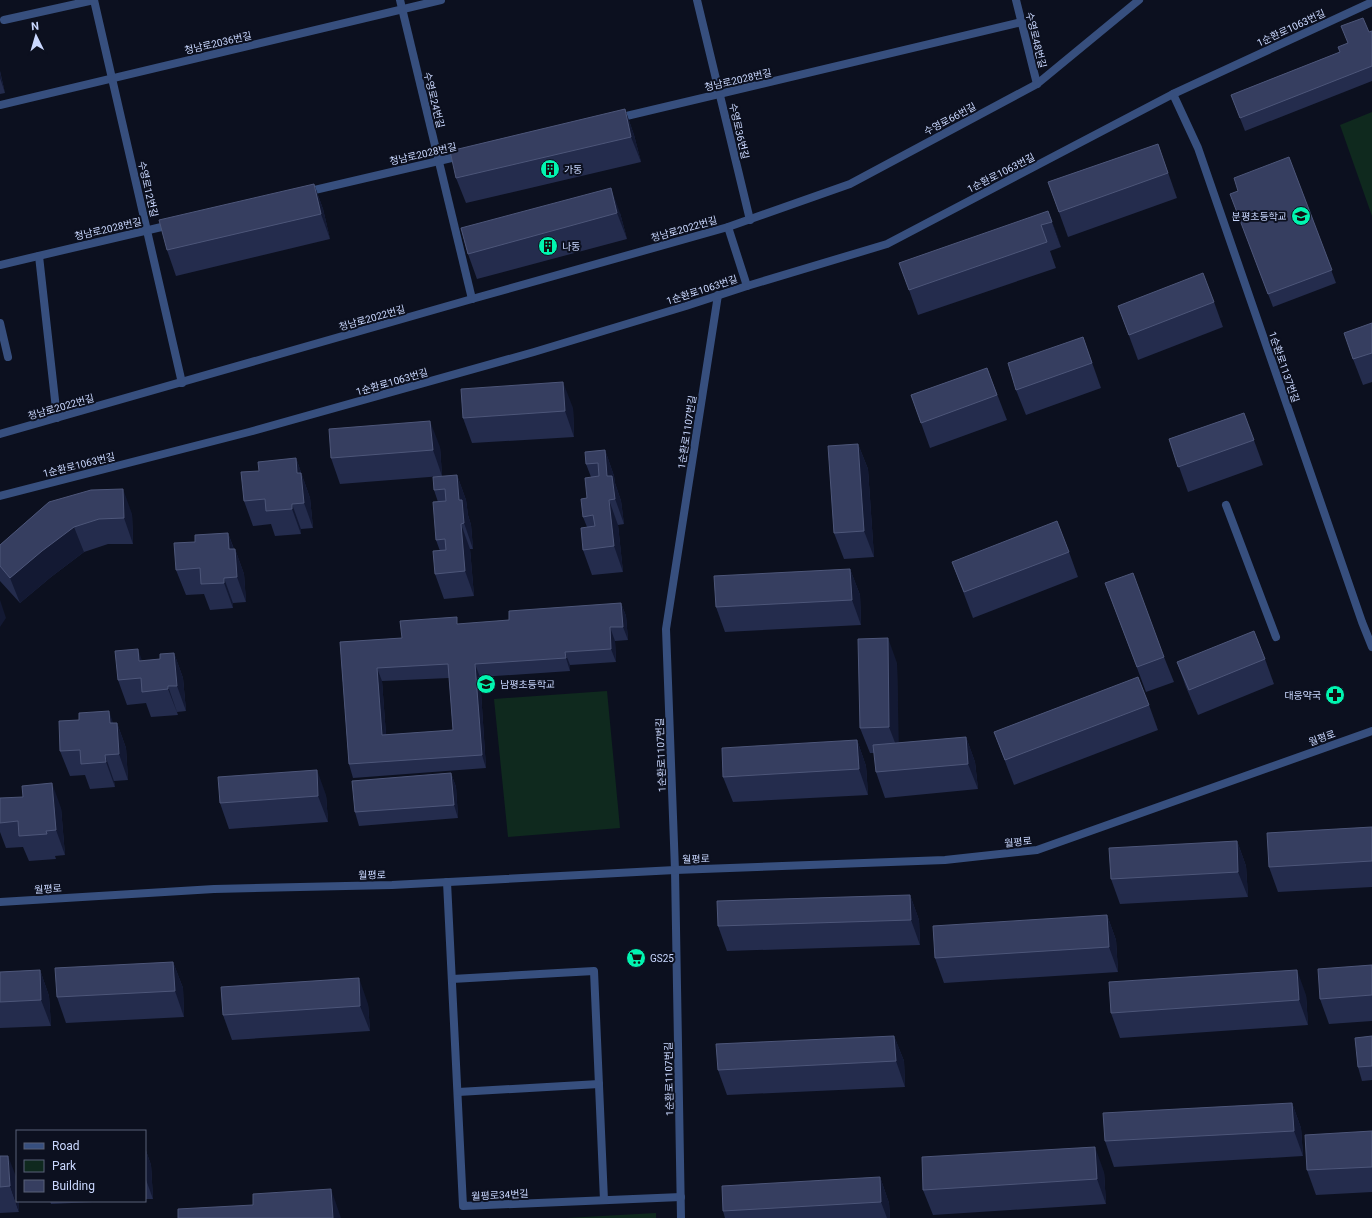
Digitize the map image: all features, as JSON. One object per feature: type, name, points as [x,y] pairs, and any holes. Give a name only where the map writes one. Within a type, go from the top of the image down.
[{"type":"street","name":"수영로12번길","points":[[4,20],[94,0],[182,383]]},
{"type":"street","name":"수영로24번길","points":[[400,0],[472,299]]},
{"type":"street","name":"청남로2036번길","points":[[0,105],[441,0]]},
{"type":"street","name":"수영로36번길","points":[[697,0],[750,220]]},
{"type":"street","name":"수영로48번길","points":[[1016,0],[1037,84]]},
{"type":"street","name":"수영로66번길","points":[[750,220],[850,184],[1037,84],[1139,0]]},
{"type":"street","name":"1순환로1063번길","points":[[0,496],[249,432],[542,350],[887,244],[1174,94],[1372,2]]},
{"type":"street","name":"청남로2028번길","points":[[613,119],[1022,22]]},
{"type":"street","name":"1순환로1137번길","points":[[1174,94],[1198,148],[1362,622],[1372,647]]},
{"type":"street","name":"청남로2028번길","points":[[300,194],[469,154]]},
{"type":"street","name":"청남로2022번길","points":[[0,434],[750,220]]},
{"type":"street","name":"청남로2028번길","points":[[0,265],[178,223]]},
{"type":"street","points":[[728,227],[747,286]]},
{"type":"street","points":[[39,256],[57,418]]},
{"type":"street","name":"1순환로1107번길","points":[[681,1218],[675,870],[666,629],[718,295]]},
{"type":"street","points":[[0,323],[8,357]]},
{"type":"street","points":[[1226,505],[1276,638]]},
{"type":"street","name":"월평로","points":[[0,902],[214,889],[392,885],[675,870],[945,860],[1037,850],[1372,731]]},
{"type":"street","name":"월평로34번길","points":[[447,882],[463,1206],[681,1197]]},
{"type":"street","points":[[452,979],[594,971],[604,1200]]},
{"type":"street","points":[[458,1092],[599,1084]]},
{"type":"green space","points":[[1372,112],[1372,216],[1340,125]]},
{"type":"green space","points":[[607,691],[620,828],[508,837],[494,699]]},
{"type":"green space","points":[[656,1213],[656,1218],[566,1218]]},
{"type":"building","points":[[1363,18],[1369,32],[1372,31],[1372,66],[1240,118],[1231,95],[1340,52],[1338,47],[1348,43],[1341,26]]},
{"type":"building","points":[[625,109],[631,137],[456,178],[450,151]]},
{"type":"building","points":[[1158,144],[1168,173],[1059,212],[1048,182]]},
{"type":"building","points":[[1289,157],[1332,270],[1268,294],[1230,194],[1238,191],[1234,178]]},
{"type":"building","points":[[314,184],[321,214],[167,250],[159,220]]},
{"type":"building","points":[[611,188],[617,213],[468,254],[461,228]]},
{"type":"building","points":[[1048,211],[1052,222],[1041,225],[1047,242],[909,290],[899,263]]},
{"type":"building","points":[[1203,273],[1214,302],[1129,335],[1118,306]]},
{"type":"building","points":[[1372,323],[1372,353],[1353,359],[1344,333]]},
{"type":"building","points":[[1083,337],[1092,363],[1016,390],[1008,363]]},
{"type":"building","points":[[987,368],[997,395],[921,423],[911,395]]},
{"type":"building","points":[[563,382],[565,411],[463,418],[461,389]]},
{"type":"building","points":[[1244,413],[1254,440],[1178,467],[1169,439]]},
{"type":"building","points":[[430,421],[433,450],[331,458],[329,429]]},
{"type":"building","points":[[858,444],[864,531],[834,533],[828,446]]},
{"type":"building","points":[[605,450],[607,476],[612,476],[615,499],[609,500],[614,546],[583,550],[581,528],[595,526],[593,515],[583,517],[581,499],[587,498],[585,478],[599,476],[598,463],[586,464],[585,452]]},
{"type":"building","points":[[296,458],[297,473],[301,473],[304,503],[292,504],[292,509],[266,511],[265,499],[244,501],[241,472],[259,471],[258,462]]},
{"type":"building","points":[[457,475],[459,500],[462,500],[464,523],[461,524],[465,571],[435,574],[433,551],[446,550],[445,539],[436,540],[433,502],[446,501],[445,489],[434,490],[433,477]]},
{"type":"building","points":[[123,489],[124,518],[99,519],[74,527],[10,578],[0,566],[0,545],[49,502],[91,490]]},
{"type":"building","points":[[1057,521],[1069,552],[964,592],[952,562]]},
{"type":"building","points":[[228,533],[229,549],[235,549],[237,577],[224,578],[224,583],[201,584],[200,568],[176,570],[174,543],[195,542],[195,535]]},
{"type":"building","points":[[850,569],[852,600],[716,607],[714,576]]},
{"type":"building","points":[[1133,573],[1164,657],[1137,667],[1105,583]]},
{"type":"building","points":[[621,603],[623,627],[610,627],[611,649],[565,652],[566,658],[475,664],[482,755],[349,764],[340,642],[402,638],[400,621],[457,617],[457,624],[509,620],[509,611]],"holes":[[[448,664],[453,730],[382,735],[377,668]]]},
{"type":"building","points":[[1254,631],[1265,659],[1189,690],[1177,662]]},
{"type":"building","points":[[888,638],[889,727],[860,728],[858,639]]},
{"type":"building","points":[[138,649],[139,661],[160,659],[160,654],[174,653],[177,686],[168,686],[168,689],[142,692],[141,678],[118,680],[115,651]]},
{"type":"building","points":[[1138,677],[1149,705],[1005,760],[994,732]]},
{"type":"building","points":[[109,711],[110,723],[117,723],[119,754],[105,755],[106,762],[81,764],[80,750],[60,751],[59,721],[79,720],[79,713]]},
{"type":"building","points":[[966,737],[968,764],[876,772],[873,745]]},
{"type":"building","points":[[857,740],[859,769],[723,777],[722,748]]},
{"type":"building","points":[[317,770],[318,796],[220,803],[218,777]]},
{"type":"building","points":[[451,773],[454,805],[355,812],[352,781]]},
{"type":"building","points":[[52,783],[56,830],[46,831],[47,834],[19,836],[18,821],[0,823],[0,798],[23,797],[22,786]]},
{"type":"building","points":[[1372,827],[1372,861],[1269,867],[1267,833]]},
{"type":"building","points":[[1237,841],[1238,872],[1111,879],[1109,848]]},
{"type":"building","points":[[910,895],[911,920],[718,926],[717,901]]},
{"type":"building","points":[[1107,915],[1109,947],[935,958],[933,926]]},
{"type":"building","points":[[173,962],[175,991],[57,997],[55,968]]},
{"type":"building","points":[[1372,965],[1372,995],[1320,999],[1318,969]]},
{"type":"building","points":[[40,970],[41,1000],[0,1002],[0,972]]},
{"type":"building","points":[[1297,970],[1299,1000],[1111,1013],[1109,982]]},
{"type":"building","points":[[359,978],[360,1006],[223,1015],[221,987]]},
{"type":"building","points":[[894,1036],[896,1061],[718,1070],[716,1044]]},
{"type":"building","points":[[1372,1036],[1372,1066],[1358,1067],[1355,1038]]},
{"type":"building","points":[[1292,1103],[1294,1131],[1105,1141],[1103,1113]]},
{"type":"building","points":[[1372,1131],[1372,1167],[1307,1170],[1305,1135]]},
{"type":"building","points":[[1095,1147],[1097,1179],[923,1190],[922,1157]]},
{"type":"building","points":[[0,1156],[8,1156],[10,1186],[0,1187]]},
{"type":"building","points":[[880,1177],[881,1202],[723,1211],[722,1186]]},
{"type":"building","points":[[331,1189],[333,1218],[178,1218],[178,1209],[253,1205],[253,1194]]},
{"type":"place","name":"가동","points":[[550,169]]},
{"type":"place","name":"분평초등학교","points":[[1301,216]]},
{"type":"place","name":"나동","points":[[548,246]]},
{"type":"place","name":"남평초등학교","points":[[486,684]]},
{"type":"place","name":"대웅약국","points":[[1335,695]]},
{"type":"place","name":"GS25","points":[[636,958]]}]
